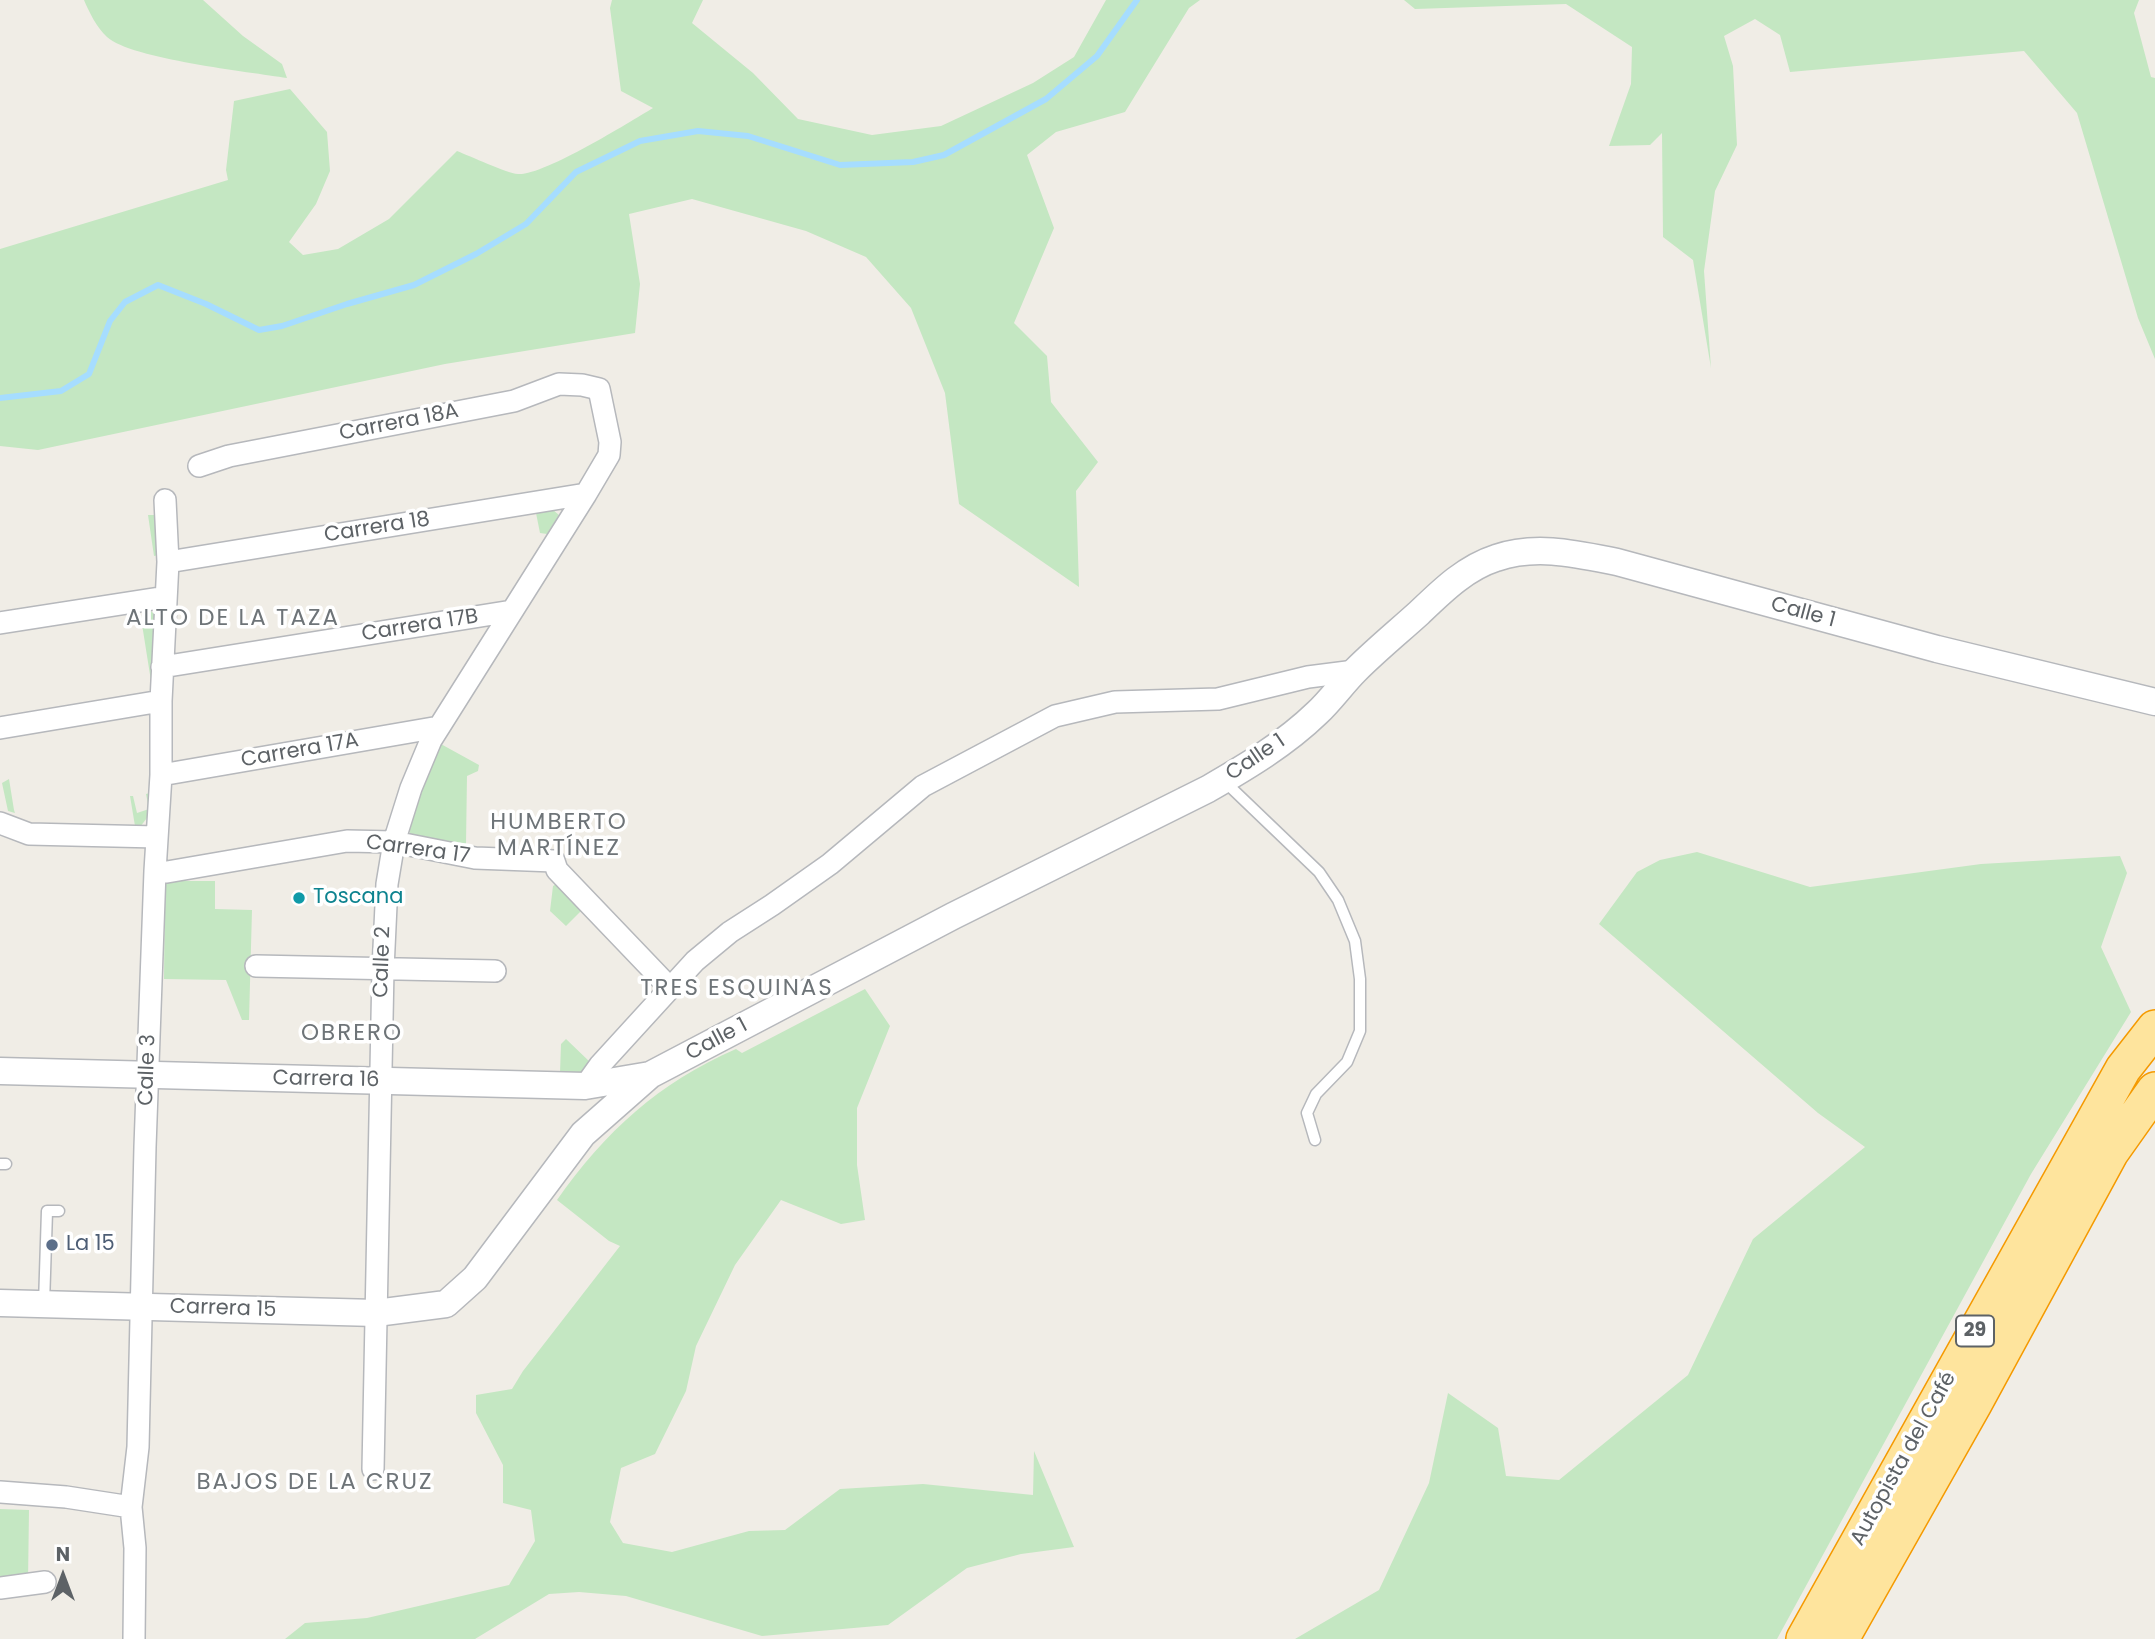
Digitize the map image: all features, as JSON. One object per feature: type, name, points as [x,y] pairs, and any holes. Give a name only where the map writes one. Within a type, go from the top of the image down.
[{"type":"highway","name":"Autopista del Café","points":[[1804,1639],[2123,1069],[2155,1028]]},
{"type":"highway","name":"Autopista del Café","points":[[1841,1639],[1974,1404],[2111,1152],[2155,1090]]},
{"type":"street","name":"Carrera 18A","points":[[199,466],[229,456],[513,401],[559,384],[598,389]]},
{"type":"street","name":"Calle 2","points":[[373,1469],[383,969],[387,884],[394,842],[411,788],[431,740],[609,455],[610,442],[598,389]]},
{"type":"street","name":"Carrera 18","points":[[168,562],[586,494]]},
{"type":"street","name":"Calle 3","points":[[134,1639],[135,1548],[131,1507],[138,1447],[155,871],[161,775],[161,701],[168,562],[165,500]]},
{"type":"street","name":"Calle 1","points":[[446,1304],[475,1278],[583,1134],[650,1075],[953,916],[1223,780],[1281,743],[1316,714],[1355,671],[1447,587],[1469,570],[1497,557],[1531,550],[1567,552],[1617,562],[1937,649],[2155,702]]},
{"type":"street","points":[[0,624],[166,597]]},
{"type":"street","name":"Carrera 17B","points":[[163,667],[512,611]]},
{"type":"street","points":[[585,1086],[600,1065],[695,961],[730,932],[830,864],[923,786],[1055,716],[1115,702],[1219,699],[1308,677],[1355,671]]},
{"type":"street","points":[[0,728],[161,701]]},
{"type":"street","name":"Carrera 17A","points":[[161,775],[439,727]]},
{"type":"street","points":[[0,823],[29,834],[157,836]]},
{"type":"street","name":"Carrera 17","points":[[155,871],[167,872],[347,841],[394,842],[475,858],[554,861],[557,870],[669,987]]},
{"type":"street","points":[[256,966],[495,971]]},
{"type":"street","name":"Carrera 16","points":[[0,1071],[148,1077],[585,1086],[650,1075]]},
{"type":"street","name":"Carrera 15","points":[[0,1303],[376,1313],[446,1304]]},
{"type":"street","points":[[0,1492],[66,1497],[131,1507]]},
{"type":"street","points":[[0,1588],[45,1582]]},
{"type":"lane","points":[[1223,780],[1319,872],[1338,901],[1355,941],[1360,979],[1360,1031],[1347,1062],[1316,1094],[1307,1114],[1315,1140]]},
{"type":"lane","points":[[44,1304],[47,1211],[58,1211]]},
{"type":"green space","points":[[84,0],[203,0],[243,36],[282,64],[287,78],[165,58],[120,45],[100,29]]},
{"type":"green space","points":[[612,0],[703,0],[692,23],[753,73],[798,119],[872,135],[941,126],[1033,83],[1074,57],[1106,0],[1200,0],[1189,8],[1125,112],[1056,132],[1027,155],[1054,228],[1014,323],[1047,356],[1051,402],[1098,462],[1076,491],[1079,587],[959,504],[945,393],[911,308],[866,257],[806,231],[692,199],[629,214],[640,284],[635,333],[445,364],[38,450],[0,446],[0,249],[228,180],[226,170],[234,101],[290,89],[327,132],[330,171],[316,204],[289,242],[303,255],[338,249],[389,219],[457,151],[512,173],[530,172],[546,167],[653,108],[621,91],[610,8]]},
{"type":"green space","points":[[1404,0],[2139,0],[2134,13],[2151,77],[2155,78],[2155,359],[2138,318],[2077,113],[2024,51],[1790,72],[1780,35],[1755,19],[1724,36],[1733,66],[1737,145],[1715,191],[1704,271],[1711,368],[1693,260],[1663,237],[1662,133],[1650,145],[1609,146],[1631,84],[1632,47],[1566,4],[1415,9]]},
{"type":"green space","points":[[553,510],[559,515],[547,534],[540,533],[536,513]]},
{"type":"green space","points":[[148,515],[157,515],[159,555],[154,556]]},
{"type":"green space","points":[[151,611],[156,616],[154,680],[151,681],[141,618],[145,612]]},
{"type":"green space","points":[[439,743],[479,765],[478,771],[467,776],[466,844],[423,841],[410,834],[423,774]]},
{"type":"green space","points":[[9,779],[15,813],[8,811],[2,783]]},
{"type":"green space","points":[[150,793],[150,814],[140,827],[135,826],[130,796],[133,796],[137,813],[149,809],[146,794]]},
{"type":"green space","points":[[1697,852],[1810,887],[1981,864],[2120,856],[2127,873],[2101,947],[2131,1012],[2031,1174],[1777,1639],[1295,1639],[1379,1590],[1429,1483],[1448,1393],[1498,1428],[1506,1476],[1559,1480],[1688,1375],[1753,1239],[1865,1147],[1818,1113],[1599,924],[1637,872],[1660,860]]},
{"type":"green space","points":[[165,881],[215,881],[215,909],[252,910],[249,1020],[242,1020],[226,980],[164,979]]},
{"type":"green space","points":[[558,883],[582,910],[566,926],[550,911],[553,886]]},
{"type":"green space","points":[[865,989],[890,1026],[857,1108],[857,1165],[865,1220],[841,1224],[781,1200],[735,1265],[696,1346],[686,1391],[655,1454],[621,1468],[610,1522],[623,1543],[672,1552],[749,1531],[785,1530],[840,1489],[923,1484],[1033,1495],[1034,1451],[1074,1547],[1021,1554],[967,1568],[888,1625],[762,1636],[626,1596],[579,1592],[549,1594],[475,1639],[285,1639],[305,1623],[367,1618],[509,1585],[535,1541],[531,1510],[503,1503],[503,1465],[476,1413],[476,1395],[512,1389],[620,1246],[609,1241],[557,1200],[615,1131],[636,1111],[682,1077],[736,1049],[742,1053]]},
{"type":"green space","points":[[566,1039],[591,1063],[582,1077],[560,1073],[561,1044]]},
{"type":"green space","points":[[0,1509],[29,1510],[28,1582],[0,1583]]},
{"type":"waterway","points":[[0,398],[61,391],[89,374],[110,321],[125,302],[158,285],[206,304],[259,330],[282,326],[414,285],[476,254],[526,224],[576,172],[640,141],[698,131],[748,136],[840,165],[913,162],[944,155],[1046,99],[1097,56],[1137,0]]},
{"type":"place","name":"Toscana","points":[[299,898]]},
{"type":"place","name":"La 15","points":[[52,1245]]},
{"type":"district","name":"ALTO DE LA TAZA","points":[[233,619]]},
{"type":"district","name":"HUMBERTO MARTÍNEZ","points":[[559,836]]},
{"type":"district","name":"TRES ESQUINAS","points":[[737,989]]},
{"type":"district","name":"OBRERO","points":[[352,1034]]},
{"type":"district","name":"BAJOS DE LA CRUZ","points":[[315,1483]]}]
